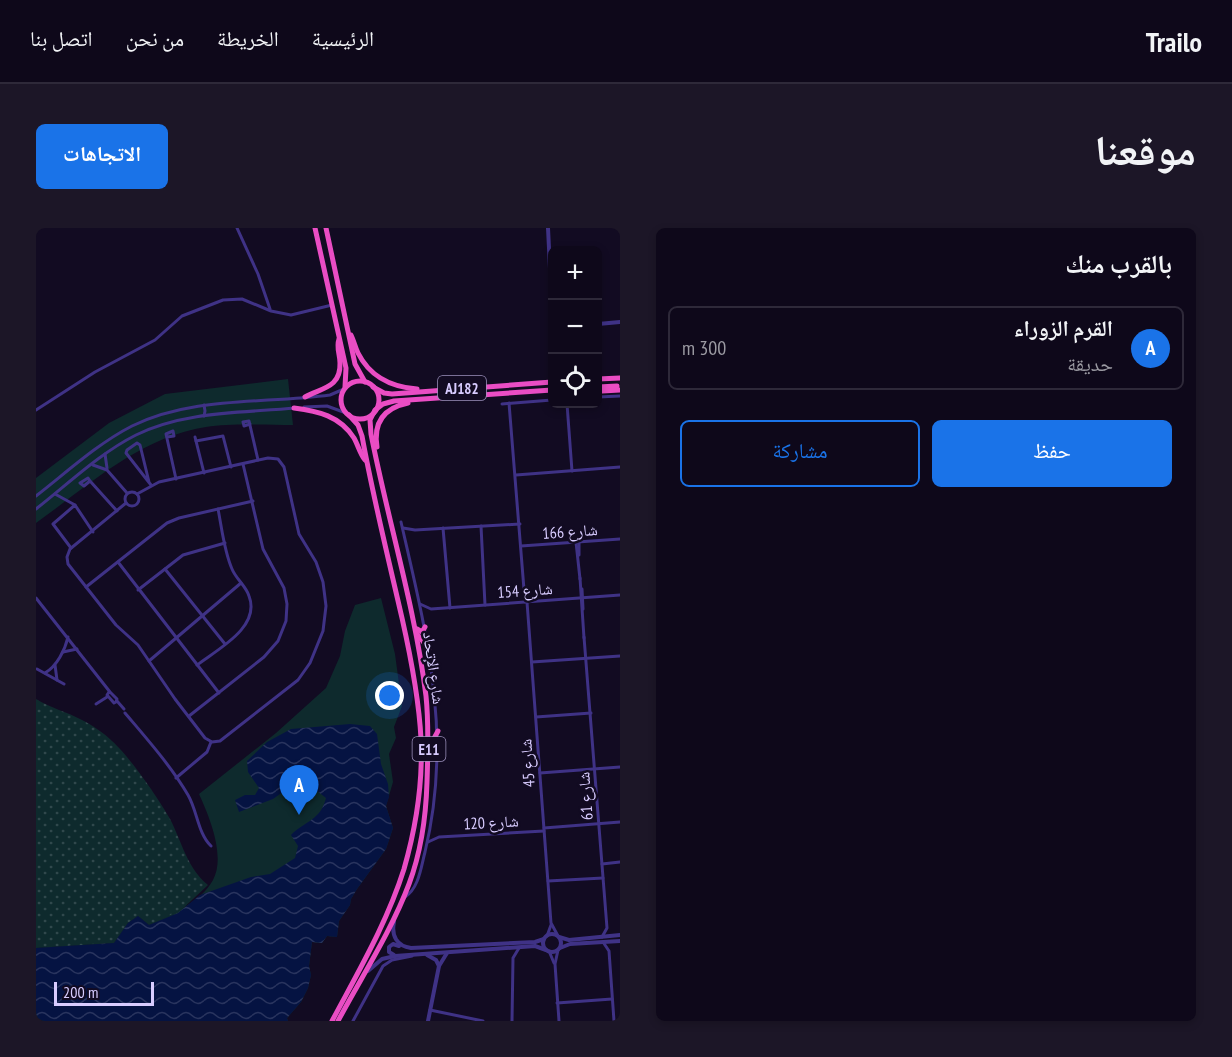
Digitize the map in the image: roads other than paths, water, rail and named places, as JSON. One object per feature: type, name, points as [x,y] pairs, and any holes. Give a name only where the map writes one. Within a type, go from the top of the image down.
[{"type":"highway","points":[[315,228],[346,373],[341,404],[348,414],[359,418],[369,416],[374,411],[378,396],[373,387],[365,382],[356,367],[326,228]]},
{"type":"highway","points":[[348,334],[353,338],[364,364],[374,374],[399,387],[434,390]]},
{"type":"highway","points":[[305,397],[325,389],[334,381],[340,366],[337,345],[340,338]]},
{"type":"highway","points":[[602,379],[620,378]]},
{"type":"highway","points":[[345,388],[354,382],[365,382]]},
{"type":"highway","name":"AJ182","points":[[373,387],[388,393],[548,382]]},
{"type":"highway","points":[[602,388],[619,393]]},
{"type":"highway","name":"AJ182","points":[[374,411],[388,402],[548,390]]},
{"type":"highway","points":[[377,463],[376,431],[382,415],[398,405],[423,399]]},
{"type":"highway","points":[[294,408],[318,412],[337,420],[352,436],[367,463]]},
{"type":"highway","name":"شارع الإتحاد","points":[[338,1021],[398,909],[413,870],[427,805],[429,750],[426,697],[416,629],[370,427],[374,411]]},
{"type":"highway","name":"شارع الإتحاد","points":[[332,1021],[396,893],[411,838],[420,782],[420,723],[410,652],[360,429],[348,414]]},
{"type":"highway","points":[[416,629],[421,632],[425,627]]},
{"type":"highway","points":[[416,629],[429,649]]},
{"type":"highway","points":[[429,750],[438,731]]},
{"type":"street","points":[[237,228],[258,274],[271,311]]},
{"type":"street","points":[[548,228],[552,300]]},
{"type":"street","points":[[36,410],[94,372],[155,340],[175,321],[231,298],[248,301],[271,311],[294,315],[332,305]]},
{"type":"street","points":[[606,317],[607,323]]},
{"type":"street","points":[[602,324],[620,322]]},
{"type":"street","points":[[36,496],[120,432],[161,414],[204,405],[330,395],[345,388]]},
{"type":"street","points":[[602,396],[619,393]]},
{"type":"street","points":[[305,397],[305,407]]},
{"type":"street","points":[[501,404],[548,400]]},
{"type":"street","name":"شارع 45","points":[[509,403],[532,662],[551,923],[558,937]]},
{"type":"street","points":[[204,405],[206,411],[204,416]]},
{"type":"street","points":[[210,405],[208,410],[210,415]]},
{"type":"street","points":[[36,509],[122,443],[148,429],[177,420],[210,415],[327,406],[348,414]]},
{"type":"street","points":[[567,408],[573,471]]},
{"type":"street","points":[[250,424],[258,460]]},
{"type":"street","points":[[204,472],[195,439],[223,436],[231,467]]},
{"type":"street","points":[[167,437],[176,479]]},
{"type":"street","points":[[138,443],[141,445],[150,484],[126,453],[138,443]]},
{"type":"street","points":[[105,454],[107,470]]},
{"type":"street","points":[[126,503],[71,548],[67,557],[68,564],[116,625],[138,645],[203,736],[211,742],[222,740],[298,680],[317,650],[325,624],[326,606],[322,582],[316,562],[299,534],[284,466],[275,458],[258,460],[150,484],[137,494]]},
{"type":"street","points":[[188,716],[264,657],[278,641],[286,621],[286,593],[280,578],[264,553],[243,464]]},
{"type":"street","points":[[93,465],[107,470],[127,493]]},
{"type":"street","points":[[516,475],[620,467]]},
{"type":"street","points":[[90,481],[117,511]]},
{"type":"street","points":[[127,493],[137,494]]},
{"type":"street","points":[[126,503],[127,493]]},
{"type":"street","points":[[55,494],[75,506],[93,532]]},
{"type":"street","points":[[126,503],[129,506],[136,504],[139,501],[137,494]]},
{"type":"street","points":[[86,586],[171,521],[252,501]]},
{"type":"street","points":[[71,548],[53,524],[75,506]]},
{"type":"street","points":[[197,665],[239,632],[250,617],[251,600],[231,566],[218,509]]},
{"type":"street","points":[[401,900],[415,887],[428,842],[436,780],[438,731],[429,649],[402,522]]},
{"type":"street","points":[[403,528],[415,530],[519,524]]},
{"type":"street","points":[[481,526],[485,605]]},
{"type":"street","points":[[443,528],[450,608]]},
{"type":"street","points":[[405,537],[415,530]]},
{"type":"street","name":"شارع 166","points":[[521,546],[620,539]]},
{"type":"street","name":"شارع 61","points":[[578,542],[607,928]]},
{"type":"street","points":[[138,590],[189,552],[225,543]]},
{"type":"street","points":[[117,561],[219,693]]},
{"type":"street","points":[[165,569],[225,644]]},
{"type":"street","points":[[149,661],[241,583]]},
{"type":"street","name":"شارع 154","points":[[420,604],[431,609],[620,595]]},
{"type":"street","points":[[36,600],[78,649],[176,778],[191,800],[205,838],[211,846]]},
{"type":"street","points":[[422,617],[431,609]]},
{"type":"street","points":[[45,673],[55,665],[68,637]]},
{"type":"street","points":[[62,653],[78,649]]},
{"type":"street","points":[[532,662],[620,656]]},
{"type":"street","points":[[55,665],[57,680]]},
{"type":"street","points":[[37,669],[64,684]]},
{"type":"street","points":[[96,704],[107,697],[107,693],[110,692]]},
{"type":"street","points":[[107,697],[113,703],[117,701]]},
{"type":"street","points":[[536,717],[591,713]]},
{"type":"street","points":[[176,778],[209,750],[211,742]]},
{"type":"street","points":[[540,773],[620,767]]},
{"type":"street","name":"شارع 120","points":[[428,842],[439,837],[620,822]]},
{"type":"street","points":[[430,829],[439,837]]},
{"type":"street","points":[[602,864],[620,862]]},
{"type":"street","points":[[548,882],[603,878]]},
{"type":"street","points":[[398,909],[393,933],[397,942],[406,947]]},
{"type":"street","name":"شارع 45","points":[[546,938],[551,923]]},
{"type":"street","points":[[602,939],[607,928],[617,938]]},
{"type":"street","points":[[395,956],[389,951],[391,945],[396,944],[416,948],[513,944],[535,942],[553,934],[569,940],[617,938]]},
{"type":"street","points":[[558,937],[561,944],[555,964],[559,1021]]},
{"type":"street","points":[[546,938],[544,946],[555,964]]},
{"type":"street","points":[[609,951],[617,938]]},
{"type":"street","points":[[361,977],[382,959],[395,956],[539,947],[547,951],[570,944],[602,939]]},
{"type":"street","points":[[602,939],[609,951],[614,1021]]},
{"type":"street","points":[[512,1021],[513,958],[519,948]]},
{"type":"street","points":[[506,949],[513,958]]},
{"type":"street","points":[[428,1021],[439,966],[447,953]]},
{"type":"street","points":[[426,954],[436,960],[439,966]]},
{"type":"street","points":[[353,1021],[383,966],[389,961],[415,955]]},
{"type":"street","points":[[557,1003],[612,999]]},
{"type":"street","points":[[430,1010],[483,1021]]},
{"type":"water","points":[[350,724],[370,726],[377,734],[381,764],[388,784],[389,797],[386,806],[393,828],[386,849],[357,889],[339,921],[337,937],[327,936],[322,943],[312,942],[309,966],[311,975],[308,988],[301,1002],[287,1018],[288,1021],[36,1021],[36,948],[114,943],[128,923],[138,916],[149,925],[178,913],[200,895],[251,877],[270,874],[295,858],[298,846],[291,835],[316,816],[326,798],[307,783],[290,787],[273,799],[239,812],[235,800],[245,795],[255,795],[259,788],[248,772],[247,761],[267,742],[291,729]]},
{"type":"place","name":"القرم الزوراء","points":[[299,815]]}]
